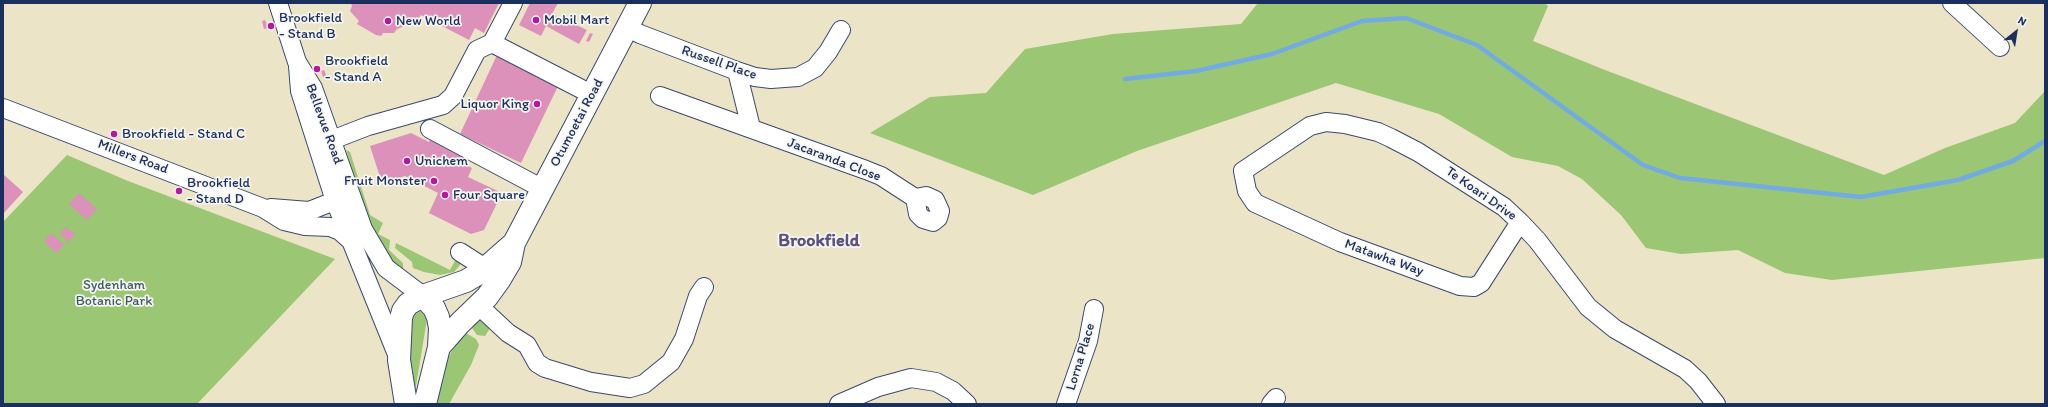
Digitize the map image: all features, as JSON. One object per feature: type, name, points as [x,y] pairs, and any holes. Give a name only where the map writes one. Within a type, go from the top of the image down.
[{"type":"main road","name":"Otumoetai Road","points":[[438,347],[500,279],[510,262],[514,243],[640,3]]},
{"type":"main road","name":"Otumoetai Road","points":[[406,404],[399,360],[401,318],[403,311],[408,304],[423,296],[466,281],[485,268],[514,243]]},
{"type":"main road","name":"Bellevue Road","points":[[423,296],[434,308],[438,317],[440,328],[438,347]]},
{"type":"main road","points":[[425,404],[438,347]]},
{"type":"street","name":"Bellevue Road","points":[[278,3],[297,62],[300,91],[339,210],[399,360]]},
{"type":"street","points":[[332,140],[366,120],[443,104],[453,96],[477,50],[492,43],[513,3]]},
{"type":"street","points":[[1952,3],[2000,47]]},
{"type":"street","name":"Russell Place","points":[[628,28],[640,34],[738,71],[755,77],[772,79],[798,77],[815,68],[828,52],[841,30]]},
{"type":"street","points":[[492,43],[593,95]]},
{"type":"street","name":"Bellevue Road","points":[[297,62],[313,88],[332,140],[339,210],[365,234],[386,268],[423,296]]},
{"type":"street","points":[[738,71],[751,128]]},
{"type":"street","name":"Jacaranda Close","points":[[660,96],[881,176],[915,198]]},
{"type":"street","name":"Millers Road","points":[[3,108],[263,208],[284,221],[305,226],[339,210]]},
{"type":"street","name":"Te Koari Drive","points":[[1243,170],[1310,126],[1326,122],[1345,124],[1378,132],[1418,152],[1504,207],[1537,240],[1588,308],[1620,332],[1685,369],[1698,381],[1716,404]]},
{"type":"street","points":[[430,130],[543,189]]},
{"type":"street","name":"Matawha Way","points":[[1243,170],[1247,191],[1255,202],[1340,242],[1460,286],[1474,287],[1481,283],[1520,222]]},
{"type":"street","name":"Millers Road","points":[[263,208],[309,211],[339,210]]},
{"type":"street","points":[[460,252],[485,268]]},
{"type":"street","points":[[478,304],[508,333],[527,345],[537,363],[544,368],[591,382],[630,388],[644,384],[671,362],[684,339],[698,296],[704,287]]},
{"type":"street","name":"Lorna Place","points":[[1066,404],[1088,341],[1094,309]]},
{"type":"street","points":[[839,404],[878,386],[910,378],[936,382],[953,391],[967,404]]},
{"type":"green space","points":[[1258,3],[1544,3],[1548,6],[1533,41],[1605,70],[1884,175],[1945,148],[2015,123],[2045,91],[2045,258],[1832,280],[1785,273],[1738,250],[1681,254],[1646,248],[1621,215],[1582,179],[1558,166],[1512,157],[1439,114],[1336,83],[1137,151],[1033,195],[870,133],[930,97],[986,93],[1025,49],[1113,34],[1241,24]]},
{"type":"green space","points":[[346,150],[350,152],[370,215],[383,223],[378,234],[390,240],[389,250],[403,263],[403,270],[393,262],[381,247],[368,220]]},
{"type":"green space","name":"Sydenham Botanic Park","points":[[67,155],[128,181],[335,259],[197,404],[3,404],[3,222]]},
{"type":"green space","points":[[396,243],[450,270],[457,257],[464,260],[454,272],[440,275],[424,272],[413,268],[412,262],[395,248]]},
{"type":"green space","points":[[421,308],[427,319],[415,392],[408,340],[412,311]]},
{"type":"green space","points":[[478,317],[492,325],[485,336],[477,335],[470,325]]},
{"type":"green space","points":[[464,332],[476,339],[479,345],[471,365],[449,404],[434,404],[445,362]]},
{"type":"building","name":"New World","points":[[351,3],[499,3],[484,33],[475,28],[469,40],[421,15],[416,22],[397,29],[394,33],[383,33],[381,36],[376,35],[357,24],[359,21],[350,11],[352,6]]},
{"type":"building","points":[[530,3],[558,3],[552,14],[587,30],[579,44],[546,26],[541,36],[519,25]]},
{"type":"building","points":[[265,20],[268,28],[264,29],[262,21]]},
{"type":"building","points":[[590,33],[593,34],[589,42],[586,41]]},
{"type":"building","points":[[497,55],[559,84],[521,163],[460,134]]},
{"type":"building","points":[[324,70],[327,77],[323,77],[321,71]]},
{"type":"building","points":[[411,133],[429,142],[431,138],[466,155],[462,163],[472,168],[468,177],[502,193],[484,230],[471,234],[429,213],[438,193],[405,176],[382,183],[370,146]]},
{"type":"building","points":[[3,174],[23,192],[3,214]]},
{"type":"building","points":[[79,193],[97,209],[87,220],[69,204]]},
{"type":"building","points":[[66,227],[75,234],[69,242],[60,234]]},
{"type":"building","points":[[51,233],[64,245],[56,253],[44,241]]},
{"type":"waterway","points":[[1125,79],[1196,71],[1272,54],[1362,21],[1406,18],[1477,45],[1643,165],[1680,178],[1861,197],[1958,180],[2013,161],[2045,141]]},
{"type":"place","name":"Mobil Mart","points":[[536,20]]},
{"type":"place","name":"New World","points":[[388,21]]},
{"type":"place","name":"Brookfield - Stand B","points":[[271,26]]},
{"type":"place","name":"Brookfield - Stand A","points":[[317,69]]},
{"type":"place","name":"Liquor King","points":[[537,104]]},
{"type":"place","name":"Brookfield - Stand C","points":[[114,134]]},
{"type":"place","name":"Unichem","points":[[407,161]]},
{"type":"place","name":"Fruit Monster","points":[[434,181]]},
{"type":"place","name":"Brookfield - Stand D","points":[[179,191]]},
{"type":"place","name":"Four Square","points":[[445,195]]},
{"type":"district","name":"Brookfield","points":[[819,241]]}]
